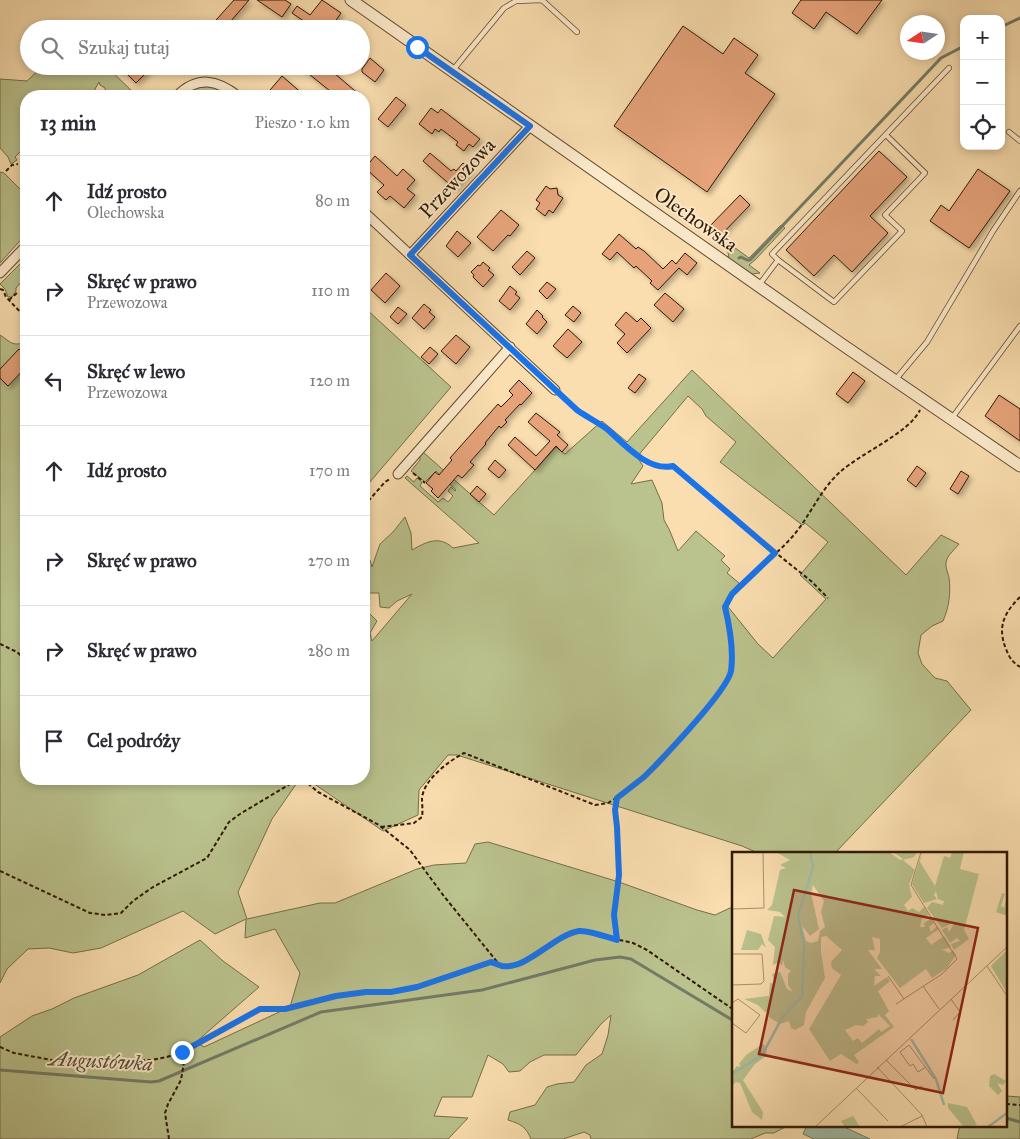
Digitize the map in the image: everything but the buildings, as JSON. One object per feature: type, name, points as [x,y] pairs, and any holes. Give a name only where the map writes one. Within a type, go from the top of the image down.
[{"type":"street","name":"Olechowska","points":[[351,0],[924,401],[1020,466]]},
{"type":"street","points":[[184,90],[194,84],[210,82],[220,84],[229,90]]},
{"type":"street","name":"Przewozowa","points":[[410,255],[530,126]]},
{"type":"street","points":[[370,218],[555,390]]},
{"type":"street","points":[[0,272],[20,252]]},
{"type":"street","points":[[398,474],[510,347]]},
{"type":"lane","points":[[452,71],[504,8],[516,2],[542,0],[577,32]]},
{"type":"lane","points":[[886,135],[925,172],[885,215],[902,231],[834,302],[772,254],[950,68]]},
{"type":"lane","points":[[1009,132],[1020,141]]},
{"type":"lane","points":[[895,380],[926,342],[993,231],[1020,191]]},
{"type":"lane","points":[[759,286],[778,260]]},
{"type":"lane","points":[[952,420],[1020,326]]},
{"type":"path","points":[[6,171],[12,165],[18,164]]},
{"type":"path","points":[[0,289],[3,290],[3,293],[20,312]]},
{"type":"path","points":[[9,300],[18,292]]},
{"type":"path","points":[[555,390],[577,410],[608,430],[637,457],[663,467],[673,466],[775,553],[811,581],[828,598]]},
{"type":"path","points":[[380,826],[414,823],[422,817],[422,797],[426,786],[448,762],[464,753],[595,805],[608,803],[617,798],[644,777],[722,689],[731,673],[732,641],[725,607],[732,594],[792,536],[828,484],[855,459],[911,422],[918,414],[924,401]]},
{"type":"path","points":[[405,466],[425,483]]},
{"type":"path","points":[[370,499],[385,482],[398,474]]},
{"type":"path","points":[[1020,597],[1008,609],[1002,626],[1001,637],[1009,658],[1020,667]]},
{"type":"path","points":[[0,644],[20,655]]},
{"type":"path","points":[[0,871],[90,913],[106,915],[121,913],[133,901],[153,887],[207,858],[229,822],[288,785]]},
{"type":"path","points":[[311,785],[318,792],[380,826],[410,850],[443,895],[499,964]]},
{"type":"path","points":[[617,798],[615,810],[619,875],[614,915],[617,940]]},
{"type":"path","points":[[0,1047],[14,1053],[57,1061],[152,1060],[167,1057],[182,1052],[260,1009],[285,1009],[336,996],[366,992],[391,992],[417,987],[491,962],[502,966],[514,965],[580,931],[633,943],[647,950],[732,1009]]},
{"type":"path","points":[[169,1139],[165,1113],[181,1080],[184,1062],[182,1052]]},
{"type":"green space","points":[[33,75],[115,75],[131,90],[105,90],[99,82],[95,90],[20,90],[20,152],[15,157],[17,160],[11,164],[0,148],[0,79],[27,81]]},
{"type":"green space","points":[[215,86],[222,90],[190,90]]},
{"type":"green space","points":[[0,172],[4,173],[20,189],[20,241],[0,263]]},
{"type":"green space","points":[[781,225],[785,228],[749,265],[760,273],[752,274],[729,259],[728,252],[731,245],[749,258]]},
{"type":"green space","points":[[20,264],[20,283],[12,297],[8,297],[5,289],[0,284]]},
{"type":"green space","points":[[370,313],[451,387],[370,482]]},
{"type":"green space","points":[[0,335],[9,342],[20,343],[20,785],[296,785],[272,819],[238,892],[247,919],[320,903],[335,903],[417,869],[434,865],[466,863],[475,844],[488,842],[619,882],[715,915],[732,908],[732,1126],[787,1126],[774,1133],[765,1133],[751,1139],[591,1139],[590,1135],[584,1132],[563,1139],[531,1139],[523,1126],[508,1120],[510,1112],[535,1105],[547,1087],[574,1082],[586,1065],[602,1054],[608,1035],[611,1015],[601,1024],[576,1055],[544,1055],[530,1062],[520,1071],[509,1072],[503,1064],[488,1055],[472,1097],[442,1097],[434,1116],[468,1118],[448,1139],[0,1139],[0,1037],[32,1016],[74,998],[138,975],[200,940],[223,961],[259,987],[196,1042],[204,1047],[290,1007],[300,973],[275,929],[245,938],[246,919],[215,934],[183,911],[101,948],[73,953],[49,948],[28,949],[7,969],[0,983]]},
{"type":"green space","points":[[692,370],[906,575],[941,535],[959,544],[949,555],[946,562],[950,589],[945,616],[943,621],[932,626],[921,635],[918,653],[922,664],[935,678],[947,681],[971,710],[836,852],[756,852],[457,755],[448,755],[419,790],[418,815],[383,831],[316,785],[370,785],[370,633],[372,641],[412,594],[397,601],[389,608],[380,607],[379,593],[370,593],[370,560],[372,567],[380,544],[405,517],[411,533],[412,550],[432,541],[443,542],[453,548],[479,543],[405,478],[407,476],[414,482],[417,478],[422,482],[420,486],[438,502],[443,498],[448,502],[453,496],[448,491],[451,487],[456,490],[436,471],[425,482],[411,471],[420,460],[423,452],[494,515],[556,447],[565,454],[602,421],[627,442]],"holes":[[[688,396],[702,409],[706,416],[736,442],[720,462],[801,524],[805,523],[828,542],[800,575],[826,599],[773,658],[758,644],[725,603],[728,596],[739,583],[727,573],[730,569],[721,560],[725,556],[696,531],[678,551],[664,520],[662,503],[652,480],[631,484],[643,466],[637,457]]]},
{"type":"green space","points":[[370,614],[377,621],[370,633]]},
{"type":"green space","points":[[1008,1096],[1020,1097],[1020,1139],[957,1139],[959,1129],[962,1126],[1008,1126]]},
{"type":"shaded area","points":[[807,1126],[842,1126],[870,1139],[814,1139],[803,1134]]},
{"type":"waterway","points":[[1005,25],[1020,18]]},
{"type":"waterway","points":[[739,258],[750,260],[941,58],[960,48]]},
{"type":"waterway","name":"Augustówka","points":[[0,1070],[151,1082],[159,1081],[321,1012],[482,990],[595,960],[620,957],[631,959],[732,1020]]},
{"type":"waterway","name":"Augustówka","points":[[1008,1119],[1020,1122]]},
{"type":"route","points":[[182,1052],[260,1009],[285,1009],[336,996],[366,992],[391,992],[417,987],[491,962],[502,966],[514,965],[580,931],[617,940],[614,915],[619,875],[615,810],[617,798],[655,766],[722,689],[731,673],[732,657],[732,641],[725,607],[732,594],[775,553],[673,466],[663,467],[637,457],[608,430],[577,410],[410,255],[530,126],[417,47]]}]
